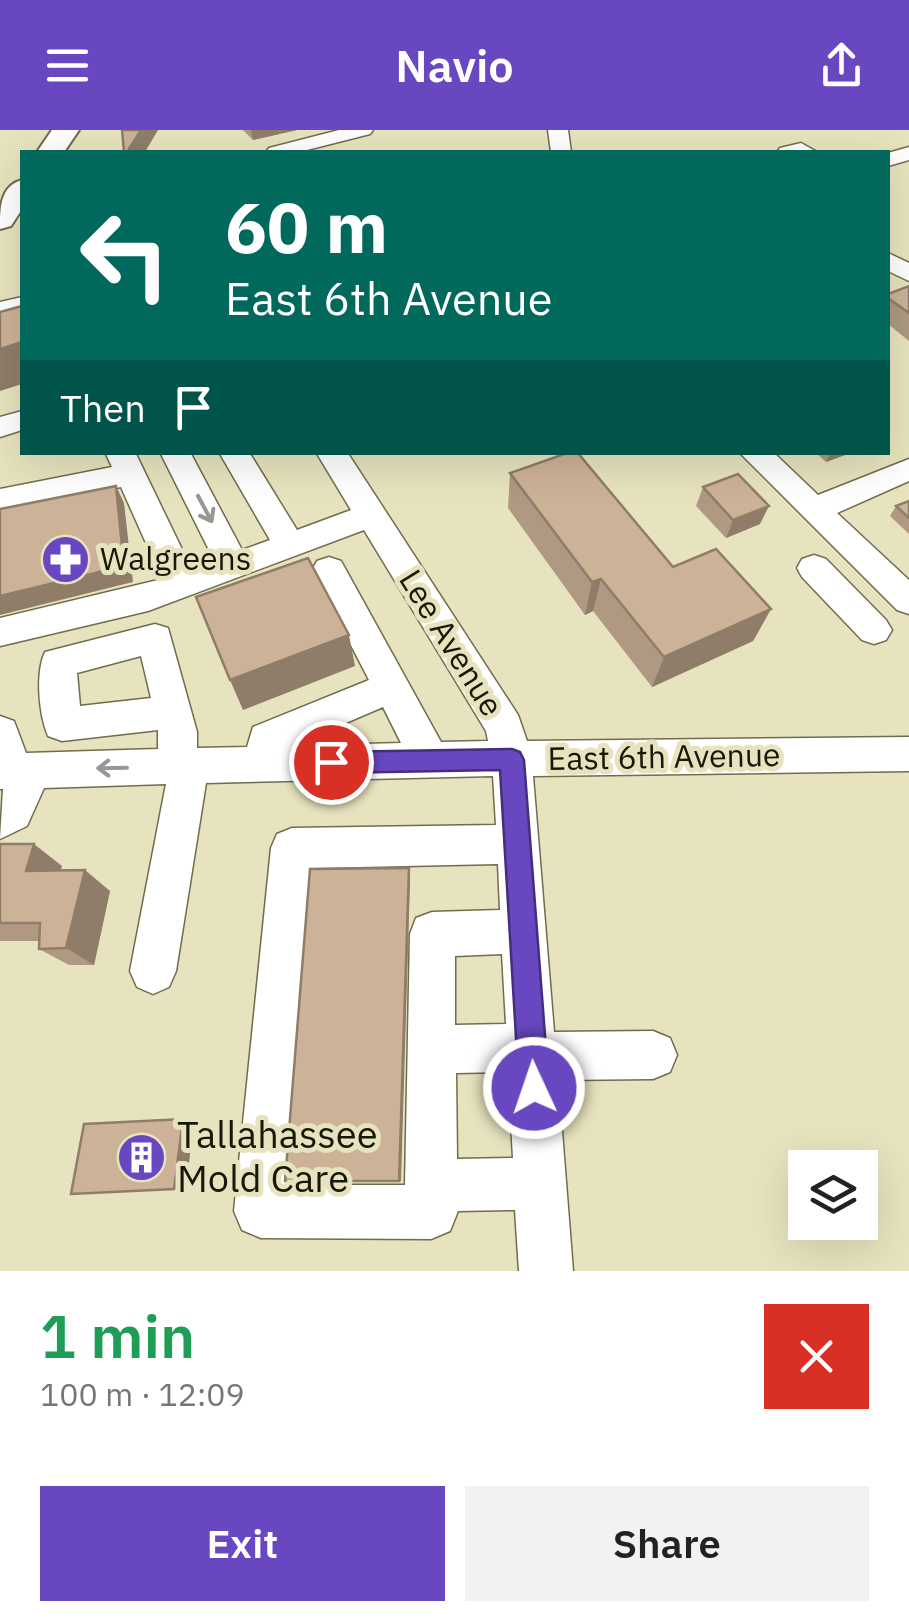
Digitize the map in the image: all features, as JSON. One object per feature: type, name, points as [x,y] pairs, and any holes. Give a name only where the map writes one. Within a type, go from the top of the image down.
[{"type":"street","points":[[284,150],[363,130]]},
{"type":"street","points":[[177,455],[234,566]]},
{"type":"street","points":[[236,455],[290,546]]},
{"type":"street","name":"Lee Avenue","points":[[333,455],[504,726],[512,760],[546,1271]]},
{"type":"street","points":[[757,455],[909,601]]},
{"type":"street","points":[[0,500],[125,463],[182,585]]},
{"type":"street","points":[[814,510],[909,469]]},
{"type":"street","points":[[0,632],[148,598],[290,546],[381,532]]},
{"type":"street","points":[[381,532],[312,576],[392,688],[430,760]]},
{"type":"street","points":[[870,564],[821,575],[874,630]]},
{"type":"street","points":[[265,764],[267,738],[392,688]]},
{"type":"street","points":[[153,970],[183,766],[173,712]]},
{"type":"street","name":"East 6th Avenue","points":[[10,761],[183,766],[909,754]]},
{"type":"street","points":[[0,820],[11,817],[16,810],[10,761]]},
{"type":"street","points":[[518,844],[292,848],[261,1212],[431,1212],[432,934],[524,932]]},
{"type":"street","points":[[432,1049],[653,1055]]},
{"type":"street","points":[[431,1186],[539,1183]]},
{"type":"building","points":[[122,130],[141,130],[128,150],[124,150]]},
{"type":"building","points":[[909,286],[909,313],[890,299],[890,293]]},
{"type":"building","points":[[20,307],[20,343],[0,349],[0,312]]},
{"type":"building","points":[[561,455],[580,455],[673,567],[716,549],[771,609],[664,657],[601,579],[592,582],[510,473]]},
{"type":"building","points":[[738,474],[769,506],[733,520],[703,487]]},
{"type":"building","name":"Walgreens","points":[[116,486],[124,566],[0,596],[0,509]]},
{"type":"building","points":[[909,501],[909,518],[896,506]]},
{"type":"building","points":[[308,558],[349,635],[230,680],[196,597]]},
{"type":"building","points":[[0,844],[34,844],[26,871],[85,870],[66,948],[39,949],[40,923],[0,923]]},
{"type":"building","points":[[409,868],[399,1181],[285,1181],[310,869]]},
{"type":"building","name":"Tallahassee Mold Care","points":[[183,1119],[174,1189],[71,1194],[84,1124]]},
{"type":"place","name":"Walgreens","points":[[65,559]]},
{"type":"place","name":"Tallahassee Mold Care","points":[[142,1157]]},
{"type":"route","points":[[331,762],[512,760],[534,1088]]}]
